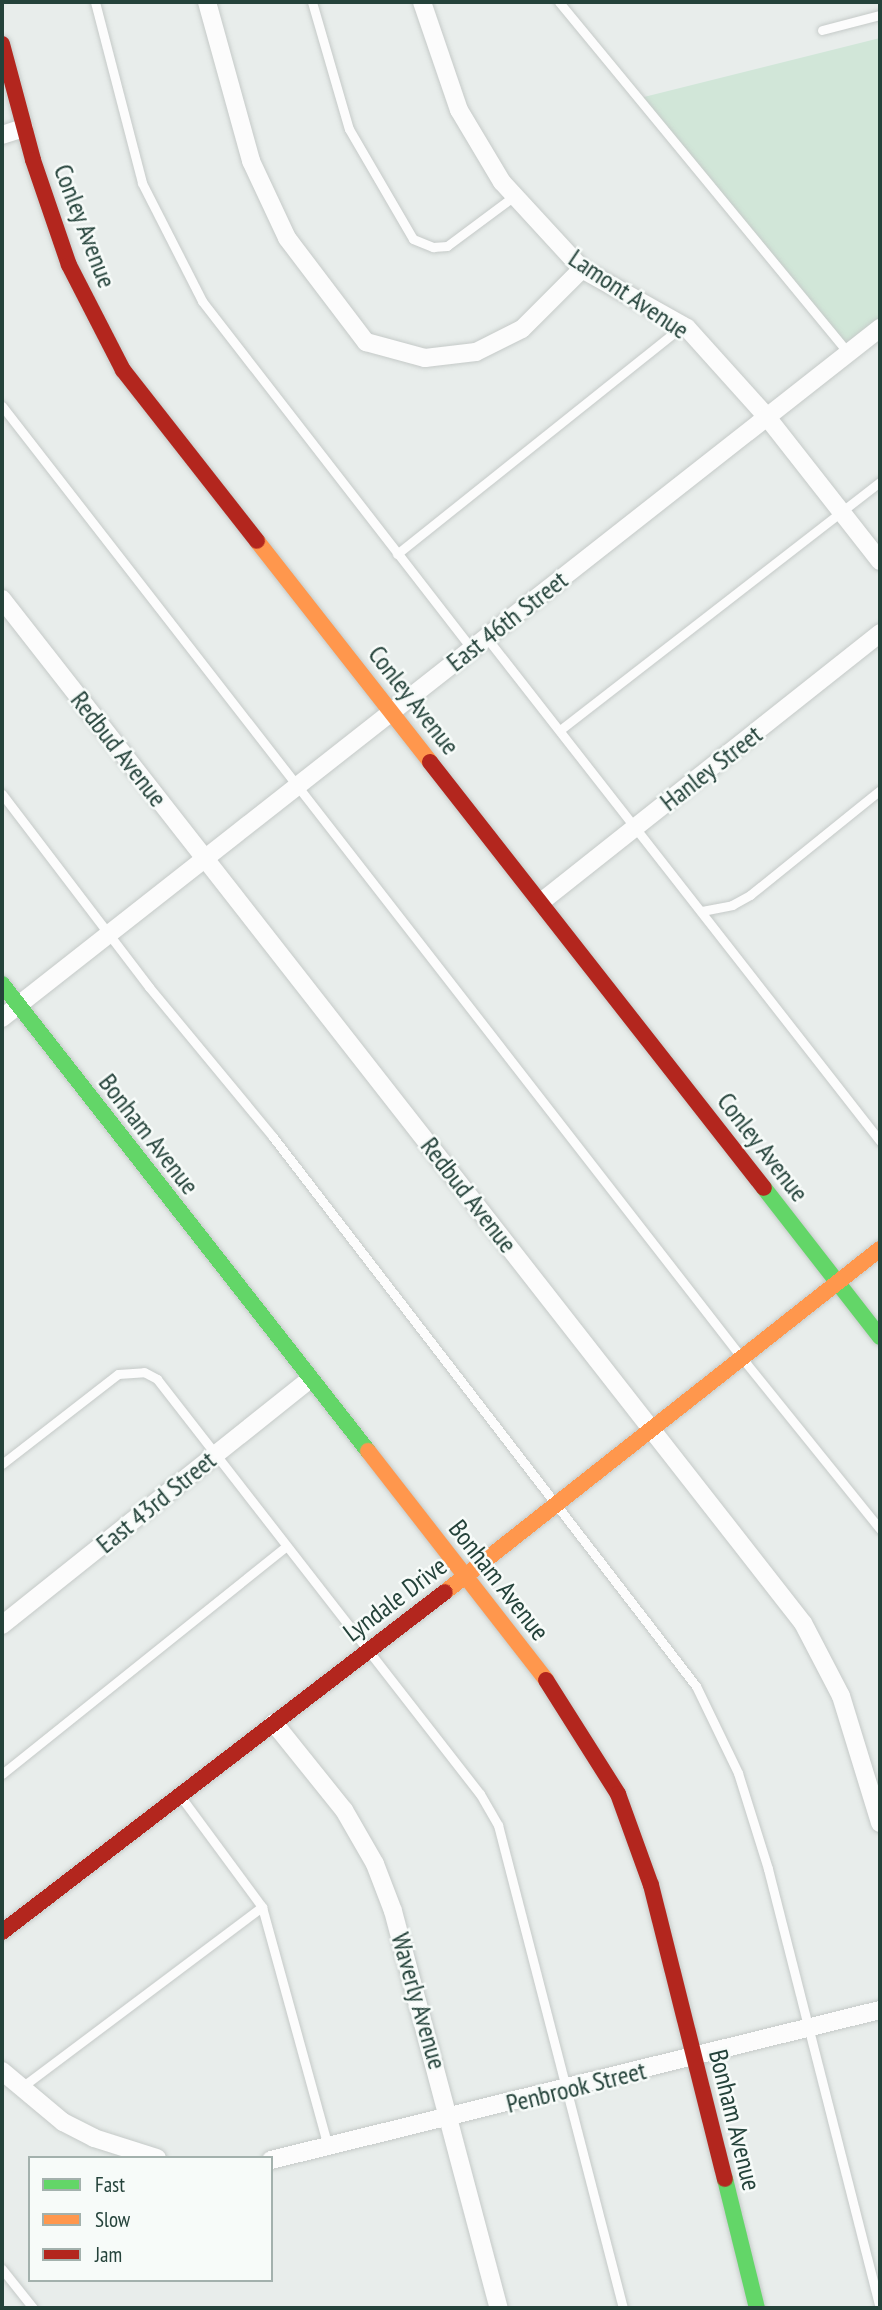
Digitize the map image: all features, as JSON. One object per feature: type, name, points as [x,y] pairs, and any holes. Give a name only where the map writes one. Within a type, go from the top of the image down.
[{"type":"street","points":[[207,2],[251,161],[287,238],[366,342],[425,358],[476,352],[522,329],[582,269]]},
{"type":"street","name":"Lamont Avenue","points":[[422,2],[459,110],[514,196],[582,269],[683,326],[767,417],[880,561]]},
{"type":"street","name":"Conley Avenue","points":[[2,44],[24,128],[69,265],[124,370],[880,1337]]},
{"type":"street","points":[[2,135],[24,128]]},
{"type":"street","name":"East 46th Street","points":[[2,1018],[880,328]]},
{"type":"street","name":"Redbud Avenue","points":[[2,599],[803,1623],[841,1696],[880,1823]]},
{"type":"street","name":"Hanley Street","points":[[541,902],[880,633]]},
{"type":"street","name":"Bonham Avenue","points":[[2,984],[570,1711],[618,1794],[652,1885],[757,2308]]},
{"type":"street","name":"Lyndale Drive","points":[[2,1931],[464,1577],[880,1249]]},
{"type":"street","name":"East 43rd Street","points":[[2,1625],[310,1380]]},
{"type":"street","name":"Waverly Avenue","points":[[274,1723],[344,1810],[375,1864],[413,1976],[499,2308]]},
{"type":"street","name":"Penbrook Street","points":[[273,2160],[451,2119],[880,2010]]},
{"type":"street","points":[[2,2071],[63,2122],[94,2138],[152,2156]]},
{"type":"lane","points":[[95,2],[142,183],[202,301],[397,554],[560,730],[880,1141]]},
{"type":"lane","points":[[312,2],[349,129],[412,239],[433,247],[447,246],[514,196]]},
{"type":"lane","points":[[559,2],[848,353]]},
{"type":"lane","points":[[822,30],[880,15]]},
{"type":"lane","points":[[397,554],[683,326]]},
{"type":"lane","points":[[2,406],[742,1359],[880,1529]]},
{"type":"lane","points":[[560,730],[880,482]]},
{"type":"lane","points":[[702,911],[732,905],[750,895],[880,790]]},
{"type":"lane","points":[[2,794],[108,934],[273,1137],[675,1654],[715,1720],[738,1773],[768,1869],[880,2306]]},
{"type":"lane","points":[[2,1464],[103,1383],[136,1371],[157,1380],[480,1794],[498,1825],[623,2308]]},
{"type":"lane","points":[[2,1774],[285,1547]]},
{"type":"lane","points":[[180,1795],[262,1907],[328,2148]]},
{"type":"lane","points":[[20,2088],[262,1907]]},
{"type":"lane","points":[[2,2269],[33,2308]]},
{"type":"green space","points":[[880,38],[880,328],[849,353],[640,98]]},
{"type":"traffic: fast","points":[[2,984],[368,1451]]},
{"type":"traffic: fast","points":[[764,1188],[880,1337]]},
{"type":"traffic: fast","points":[[725,2179],[757,2308]]},
{"type":"traffic: slow","points":[[257,541],[430,762]]},
{"type":"traffic: slow","points":[[445,1592],[880,1249]]},
{"type":"traffic: slow","points":[[368,1451],[546,1680]]},
{"type":"traffic: jam","points":[[2,44],[33,160],[69,265],[123,370],[257,541]]},
{"type":"traffic: jam","points":[[430,762],[764,1188]]},
{"type":"traffic: jam","points":[[2,1932],[445,1592]]},
{"type":"traffic: jam","points":[[546,1680],[618,1794],[651,1885],[725,2179]]}]
